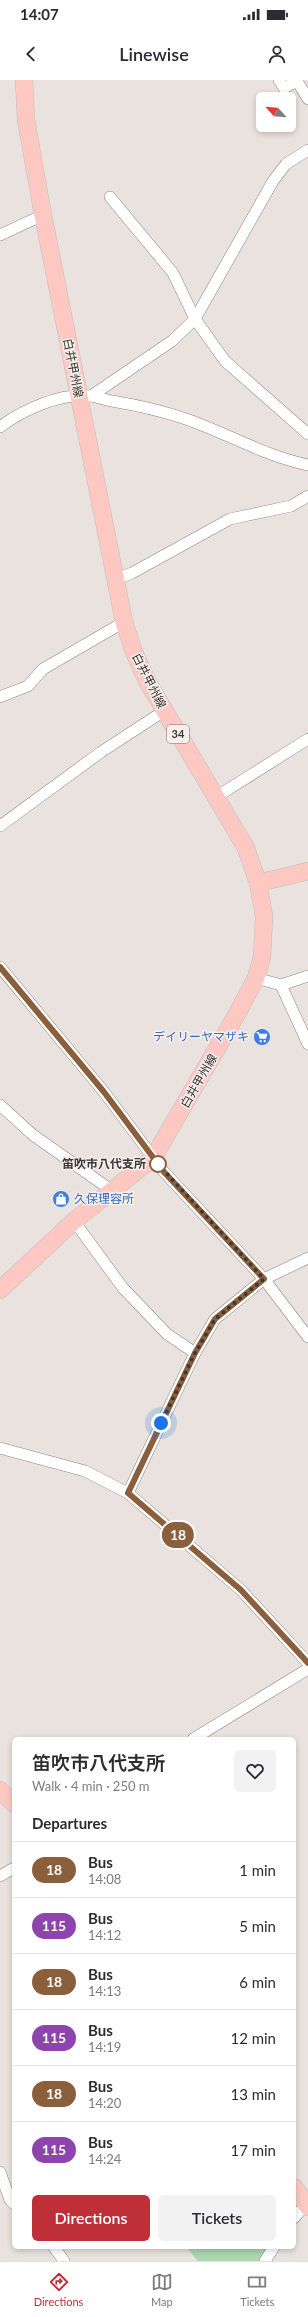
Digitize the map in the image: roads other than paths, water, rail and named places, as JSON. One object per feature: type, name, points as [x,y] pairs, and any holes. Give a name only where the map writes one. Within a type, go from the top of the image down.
[{"type":"main road","name":"白井甲州線","points":[[0,1290],[74,1221],[153,1158],[189,1100],[256,978],[264,938],[264,916],[258,883],[246,848],[164,711],[134,652],[124,622],[114,580],[85,397],[43,215],[26,120],[24,80]]},
{"type":"main road","points":[[258,883],[308,871]]},
{"type":"main road","points":[[0,1790],[12,1802]]},
{"type":"main road","points":[[296,2189],[308,2204]]},
{"type":"street","points":[[279,80],[284,88],[296,81],[308,99]]},
{"type":"street","points":[[85,397],[172,341],[195,318],[273,181],[286,164],[308,150]]},
{"type":"street","points":[[110,197],[173,273],[195,318],[225,361],[308,434]]},
{"type":"street","points":[[0,235],[43,215]]},
{"type":"street","points":[[0,426],[19,413],[54,400],[85,397],[137,405],[183,418],[287,461],[308,465]]},
{"type":"street","points":[[114,580],[132,573],[230,519],[292,506],[308,496]]},
{"type":"street","points":[[0,697],[28,686],[43,669],[124,622]]},
{"type":"street","points":[[0,826],[101,752],[164,711]]},
{"type":"street","points":[[216,797],[308,739]]},
{"type":"street","points":[[0,967],[104,1092],[164,1172],[264,1279],[308,1337]]},
{"type":"street","points":[[256,978],[281,985],[308,976]]},
{"type":"street","points":[[281,985],[308,1044]]},
{"type":"street","points":[[0,1105],[33,1135],[111,1190]]},
{"type":"street","points":[[74,1221],[123,1288],[167,1334],[195,1353]]},
{"type":"street","points":[[128,1493],[195,1353],[215,1319],[264,1279],[308,1258]]},
{"type":"street","points":[[0,1448],[85,1471],[128,1493],[241,1590],[308,1663]]},
{"type":"street","points":[[196,1737],[308,1669]]},
{"type":"street","points":[[0,1876],[12,1869]]},
{"type":"street","points":[[0,2172],[12,2202]]},
{"type":"street","points":[[296,2216],[308,2204]]},
{"type":"street","points":[[55,2249],[64,2261]]},
{"type":"street","points":[[265,2261],[273,2249]]},
{"type":"place","name":"デイリーヤマザキ","points":[[262,1037]]},
{"type":"place","name":"笛吹市八代支所","points":[[158,1164]]},
{"type":"place","name":"久保理容所","points":[[61,1199]]}]
